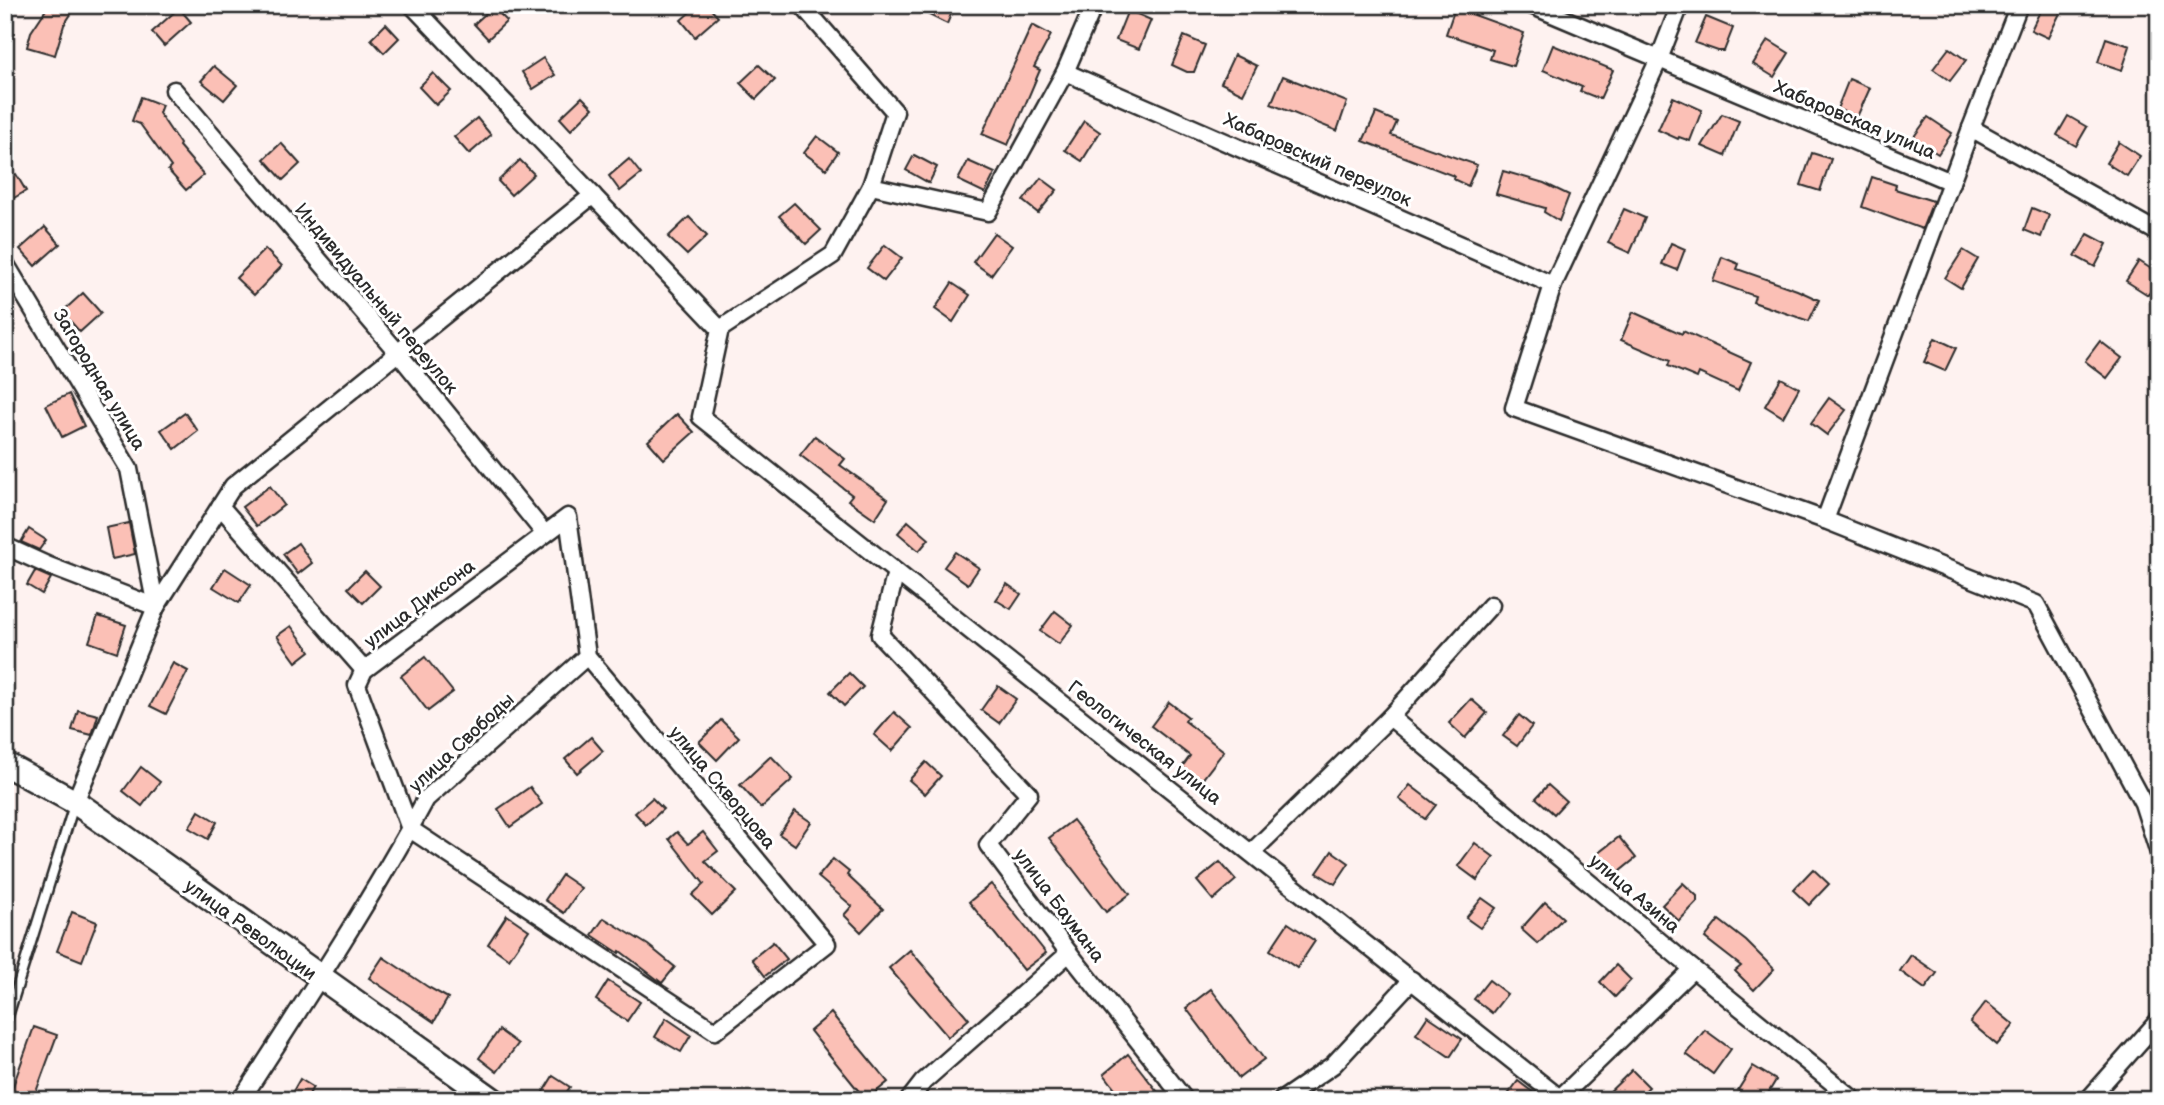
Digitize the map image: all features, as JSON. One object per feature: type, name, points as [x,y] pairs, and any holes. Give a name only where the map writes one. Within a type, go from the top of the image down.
[{"type":"street","points":[[412,5],[720,329],[834,255],[871,186],[895,112],[802,5]]},
{"type":"street","points":[[871,186],[988,212],[1065,72],[1094,5]]},
{"type":"street","name":"Хабаровская улица","points":[[1531,5],[1951,182],[2019,5]]},
{"type":"street","points":[[1680,5],[1659,59],[1553,285],[1514,408],[1825,520],[2036,604],[2143,803],[2159,853]]},
{"type":"street","name":"Хабаровский переулок","points":[[1065,72],[1553,285]]},
{"type":"street","name":"Индивидуальный переулок","points":[[174,90],[398,353],[545,534]]},
{"type":"street","points":[[1971,128],[2159,233]]},
{"type":"street","points":[[1825,520],[1951,182]]},
{"type":"street","points":[[75,802],[156,607],[233,486],[593,195]]},
{"type":"street","name":"Загородная улица","points":[[5,263],[129,469],[156,607]]},
{"type":"street","name":"Геологическая улица","points":[[720,329],[701,417],[1561,1099]]},
{"type":"street","points":[[220,506],[364,670]]},
{"type":"street","name":"улица Диксона","points":[[410,829],[357,685],[364,670],[568,517],[587,656]]},
{"type":"street","points":[[5,546],[156,607]]},
{"type":"street","name":"улица Баумана","points":[[896,572],[880,635],[1030,794],[988,845],[1185,1100]]},
{"type":"street","points":[[1251,853],[1390,717],[1491,606]]},
{"type":"street","name":"улица Свободы","points":[[242,1100],[320,978],[426,799],[587,656]]},
{"type":"street","name":"улица Скворцова","points":[[410,829],[715,1031],[827,944],[587,656]]},
{"type":"street","name":"улица Азина","points":[[1390,717],[1854,1100]]},
{"type":"street","name":"улица Революции","points":[[5,764],[75,802],[493,1100]]},
{"type":"street","points":[[909,1100],[923,1082],[1069,953]]},
{"type":"street","points":[[1561,1099],[1693,969]]},
{"type":"street","points":[[1282,1100],[1333,1065],[1412,981]]},
{"type":"street","points":[[2088,1100],[2159,1020]]},
{"type":"lane","points":[[5,1026],[75,802]]},
{"type":"building","points":[[49,5],[77,5],[64,25],[55,55],[27,47],[31,32]]},
{"type":"building","points":[[698,5],[707,5],[718,17],[695,37],[681,20]]},
{"type":"building","points":[[909,5],[955,5],[947,24]]},
{"type":"building","points":[[2043,5],[2064,5],[2048,38],[2031,30]]},
{"type":"building","points":[[493,7],[507,21],[488,39],[474,24]]},
{"type":"building","points":[[179,8],[191,22],[164,46],[152,32]]},
{"type":"building","points":[[1455,8],[1524,33],[1513,66],[1490,59],[1493,50],[1446,34]]},
{"type":"building","points":[[1128,10],[1151,20],[1139,49],[1116,40]]},
{"type":"building","points":[[1706,17],[1733,28],[1724,51],[1695,43]]},
{"type":"building","points":[[386,24],[399,38],[384,53],[371,39]]},
{"type":"building","points":[[1032,25],[1051,35],[1034,67],[1040,70],[1008,145],[982,134]]},
{"type":"building","points":[[1184,36],[1205,45],[1194,72],[1187,72],[1172,65]]},
{"type":"building","points":[[2106,38],[2130,46],[2122,70],[2098,62]]},
{"type":"building","points":[[1768,40],[1789,53],[1774,77],[1753,64]]},
{"type":"building","points":[[1553,45],[1613,70],[1600,99],[1580,91],[1582,87],[1543,70]]},
{"type":"building","points":[[1949,48],[1966,60],[1950,81],[1933,69]]},
{"type":"building","points":[[1234,55],[1257,66],[1243,94],[1221,83]]},
{"type":"building","points":[[543,58],[555,75],[533,89],[522,72]]},
{"type":"building","points":[[759,65],[775,80],[756,99],[740,83]]},
{"type":"building","points":[[214,66],[237,85],[224,100],[201,81]]},
{"type":"building","points":[[433,73],[451,91],[436,105],[419,87]]},
{"type":"building","points":[[1283,76],[1347,102],[1337,131],[1271,104]]},
{"type":"building","points":[[1849,79],[1870,88],[1857,117],[1837,109]]},
{"type":"building","points":[[141,97],[162,105],[159,113],[179,146],[204,175],[186,190],[168,170],[171,167],[140,124],[132,121]]},
{"type":"building","points":[[582,97],[593,108],[571,130],[560,118]]},
{"type":"building","points":[[1673,97],[1702,110],[1690,141],[1658,130]]},
{"type":"building","points":[[1376,113],[1397,122],[1391,135],[1477,165],[1468,186],[1453,179],[1454,176],[1363,141]]},
{"type":"building","points":[[1722,114],[1739,121],[1725,156],[1702,146]]},
{"type":"building","points":[[2068,116],[2087,127],[2076,146],[2057,135]]},
{"type":"building","points":[[1928,117],[1952,133],[1938,154],[1913,138]]},
{"type":"building","points":[[477,118],[491,135],[469,154],[454,137]]},
{"type":"building","points":[[1084,121],[1100,132],[1082,161],[1065,150]]},
{"type":"building","points":[[817,136],[838,152],[826,169],[804,153]]},
{"type":"building","points":[[2119,142],[2140,156],[2127,176],[2106,163]]},
{"type":"building","points":[[281,143],[300,164],[283,180],[264,159]]},
{"type":"building","points":[[1812,153],[1831,159],[1820,191],[1801,185]]},
{"type":"building","points":[[914,155],[937,167],[929,183],[906,170]]},
{"type":"building","points":[[629,159],[641,174],[620,191],[609,176]]},
{"type":"building","points":[[520,160],[534,174],[511,195],[498,181]]},
{"type":"building","points":[[968,161],[995,173],[985,193],[958,180]]},
{"type":"building","points":[[1503,171],[1544,183],[1569,195],[1559,221],[1544,212],[1545,208],[1496,194]]},
{"type":"building","points":[[16,174],[26,191],[5,203],[5,180]]},
{"type":"building","points":[[1872,177],[1896,185],[1895,189],[1933,201],[1922,229],[1862,207]]},
{"type":"building","points":[[1041,178],[1057,190],[1038,213],[1023,201]]},
{"type":"building","points":[[794,203],[821,230],[806,244],[779,216]]},
{"type":"building","points":[[2032,208],[2049,215],[2041,237],[2024,230]]},
{"type":"building","points":[[1624,209],[1645,218],[1630,253],[1608,243]]},
{"type":"building","points":[[689,217],[707,236],[687,255],[668,237]]},
{"type":"building","points":[[45,227],[60,244],[35,266],[20,249]]},
{"type":"building","points":[[994,233],[1012,246],[991,275],[973,262]]},
{"type":"building","points":[[2088,234],[2107,244],[2095,267],[2075,256]]},
{"type":"building","points":[[1671,243],[1685,249],[1677,270],[1662,264]]},
{"type":"building","points":[[885,245],[902,258],[884,281],[867,268]]},
{"type":"building","points":[[265,249],[282,266],[254,295],[236,278]]},
{"type":"building","points":[[1963,250],[1978,259],[1961,288],[1945,278]]},
{"type":"building","points":[[1722,257],[1739,264],[1737,269],[1819,300],[1809,321],[1753,302],[1755,296],[1713,281]]},
{"type":"building","points":[[2139,261],[2159,274],[2159,279],[2148,295],[2126,281]]},
{"type":"building","points":[[952,283],[970,295],[953,322],[935,309]]},
{"type":"building","points":[[83,293],[101,313],[80,332],[62,312]]},
{"type":"building","points":[[1633,312],[1751,362],[1738,391],[1699,373],[1697,378],[1668,366],[1670,361],[1621,340]]},
{"type":"building","points":[[1935,338],[1956,348],[1945,371],[1924,362]]},
{"type":"building","points":[[2100,341],[2122,358],[2107,378],[2085,361]]},
{"type":"building","points":[[1781,378],[1799,388],[1783,417],[1765,406]]},
{"type":"building","points":[[69,394],[84,426],[62,437],[46,405]]},
{"type":"building","points":[[1829,398],[1846,410],[1827,435],[1811,423]]},
{"type":"building","points":[[185,413],[198,431],[175,449],[161,430]]},
{"type":"building","points":[[677,414],[694,432],[664,459],[648,441]]},
{"type":"building","points":[[815,436],[845,459],[840,465],[888,499],[875,519],[848,500],[852,495],[800,455]]},
{"type":"building","points":[[270,486],[284,505],[257,526],[242,507]]},
{"type":"building","points":[[908,521],[929,539],[919,551],[898,533]]},
{"type":"building","points":[[129,523],[135,554],[112,559],[106,528]]},
{"type":"building","points":[[29,529],[46,540],[39,550],[21,542]]},
{"type":"building","points":[[298,543],[312,563],[298,574],[283,554]]},
{"type":"building","points":[[955,552],[979,568],[968,584],[944,567]]},
{"type":"building","points":[[225,568],[251,585],[239,603],[213,587]]},
{"type":"building","points":[[35,571],[51,578],[42,594],[27,585]]},
{"type":"building","points":[[365,571],[380,586],[363,603],[348,588]]},
{"type":"building","points":[[1007,584],[1021,594],[1011,609],[996,600]]},
{"type":"building","points":[[1055,611],[1073,625],[1059,644],[1040,631]]},
{"type":"building","points":[[98,616],[126,625],[117,652],[89,642]]},
{"type":"building","points":[[291,626],[310,651],[296,662],[277,636]]},
{"type":"building","points":[[425,657],[453,692],[428,711],[401,676]]},
{"type":"building","points":[[173,663],[188,671],[166,714],[150,706]]},
{"type":"building","points":[[849,673],[863,687],[844,706],[830,692]]},
{"type":"building","points":[[998,686],[1016,699],[999,723],[981,710]]},
{"type":"building","points":[[1471,699],[1487,713],[1465,738],[1449,723]]},
{"type":"building","points":[[1169,702],[1188,717],[1185,721],[1224,751],[1201,781],[1182,767],[1190,756],[1151,726]]},
{"type":"building","points":[[78,710],[98,715],[92,735],[72,730]]},
{"type":"building","points":[[894,712],[912,728],[892,751],[874,735]]},
{"type":"building","points":[[1519,715],[1532,726],[1517,746],[1503,736]]},
{"type":"building","points":[[721,720],[739,737],[717,760],[699,742]]},
{"type":"building","points":[[591,737],[603,751],[577,773],[565,759]]},
{"type":"building","points":[[771,756],[793,779],[761,808],[740,785]]},
{"type":"building","points":[[926,762],[941,776],[925,794],[909,780]]},
{"type":"building","points":[[141,767],[160,782],[142,806],[123,791]]},
{"type":"building","points":[[1410,785],[1436,805],[1425,819],[1399,799]]},
{"type":"building","points":[[1548,785],[1566,801],[1554,814],[1536,798]]},
{"type":"building","points":[[530,787],[542,804],[510,827],[498,809]]},
{"type":"building","points":[[652,798],[663,809],[646,825],[635,813]]},
{"type":"building","points":[[199,811],[217,822],[208,839],[189,828]]},
{"type":"building","points":[[795,811],[811,822],[795,845],[779,834]]},
{"type":"building","points":[[1073,820],[1130,894],[1106,912],[1049,838]]},
{"type":"building","points":[[677,832],[688,844],[703,832],[718,851],[705,861],[736,892],[712,915],[692,895],[704,884],[669,839]]},
{"type":"building","points":[[1619,837],[1636,858],[1615,875],[1597,854]]},
{"type":"building","points":[[1475,843],[1494,857],[1477,880],[1458,866]]},
{"type":"building","points":[[1332,851],[1349,863],[1335,884],[1317,873]]},
{"type":"building","points":[[833,859],[849,872],[847,875],[883,909],[861,932],[844,915],[852,906],[818,877]]},
{"type":"building","points":[[1220,862],[1236,880],[1213,900],[1197,881]]},
{"type":"building","points":[[1813,869],[1829,884],[1809,905],[1793,890]]},
{"type":"building","points":[[562,875],[581,888],[564,913],[545,900]]},
{"type":"building","points":[[1683,883],[1697,896],[1697,902],[1679,921],[1662,905]]},
{"type":"building","points":[[991,884],[1046,953],[1024,970],[969,902]]},
{"type":"building","points":[[1482,898],[1496,908],[1480,928],[1466,918]]},
{"type":"building","points":[[1545,902],[1563,918],[1538,944],[1521,929]]},
{"type":"building","points":[[72,912],[97,922],[82,961],[57,951]]},
{"type":"building","points":[[507,915],[529,930],[509,959],[488,944]]},
{"type":"building","points":[[604,918],[648,945],[675,967],[662,983],[620,951],[619,953],[592,935]]},
{"type":"building","points":[[1719,920],[1746,941],[1774,969],[1754,990],[1735,971],[1741,966],[1705,938]]},
{"type":"building","points":[[1288,923],[1315,941],[1297,968],[1270,950]]},
{"type":"building","points":[[773,942],[787,959],[765,976],[752,959]]},
{"type":"building","points":[[910,950],[969,1019],[948,1037],[889,968]]},
{"type":"building","points":[[1911,955],[1937,973],[1925,989],[1900,971]]},
{"type":"building","points":[[383,957],[448,998],[434,1022],[369,978]]},
{"type":"building","points":[[1616,965],[1631,980],[1615,997],[1600,982]]},
{"type":"building","points":[[1489,980],[1507,994],[1492,1013],[1474,999]]},
{"type":"building","points":[[608,981],[640,1002],[627,1021],[596,1000]]},
{"type":"building","points":[[1211,989],[1264,1059],[1239,1078],[1186,1008]]},
{"type":"building","points":[[1986,1002],[2014,1025],[1997,1045],[1970,1022]]},
{"type":"building","points":[[831,1013],[888,1082],[866,1100],[810,1031]]},
{"type":"building","points":[[1428,1016],[1462,1039],[1450,1057],[1416,1034]]},
{"type":"building","points":[[666,1018],[691,1035],[681,1052],[655,1037]]},
{"type":"building","points":[[34,1027],[57,1035],[33,1100],[8,1100]]},
{"type":"building","points":[[499,1030],[518,1044],[497,1072],[479,1058]]},
{"type":"building","points":[[1705,1030],[1731,1049],[1713,1074],[1686,1054]]},
{"type":"building","points":[[1128,1054],[1164,1100],[1124,1100],[1104,1074]]},
{"type":"building","points":[[1753,1066],[1776,1080],[1764,1100],[1753,1100],[1738,1090]]},
{"type":"building","points":[[1632,1070],[1649,1087],[1635,1100],[1601,1100]]},
{"type":"building","points":[[553,1076],[570,1087],[561,1100],[538,1100]]},
{"type":"building","points":[[300,1079],[313,1087],[306,1100],[288,1100]]},
{"type":"building","points":[[1518,1081],[1543,1100],[1504,1100]]}]
